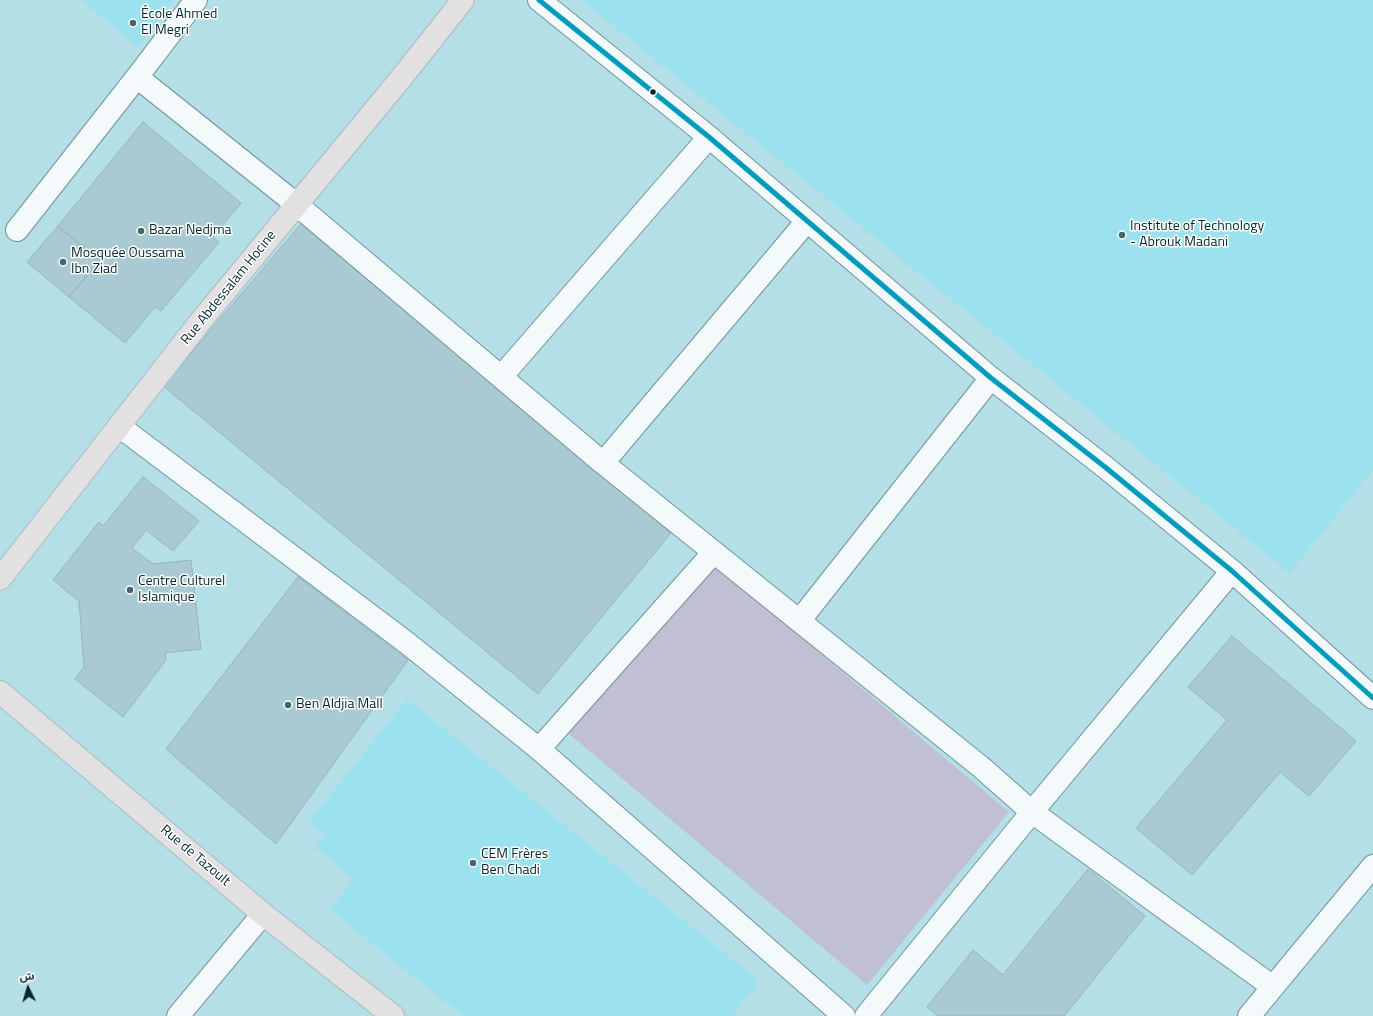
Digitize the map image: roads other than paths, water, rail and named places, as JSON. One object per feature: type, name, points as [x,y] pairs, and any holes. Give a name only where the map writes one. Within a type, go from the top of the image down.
[{"type":"main road","name":"Rue Abdessalam Hocine","points":[[0,579],[200,322],[402,77],[463,0]]},
{"type":"main road","name":"Rue de Tazoult","points":[[0,692],[263,914],[393,1016]]},
{"type":"street","points":[[17,230],[196,0]]},
{"type":"street","points":[[539,0],[709,138],[991,378],[1105,467],[1232,571],[1373,698]]},
{"type":"street","points":[[137,77],[296,204],[603,463],[981,767],[1032,812],[1273,987]]},
{"type":"street","points":[[500,377],[709,138]]},
{"type":"street","points":[[603,463],[807,221]]},
{"type":"street","points":[[800,620],[991,378]]},
{"type":"street","points":[[119,426],[407,643],[539,749],[844,1016]]},
{"type":"street","points":[[539,749],[714,552]]},
{"type":"street","points":[[866,1016],[1032,812],[1232,571]]},
{"type":"street","points":[[1250,1016],[1373,866]]},
{"type":"street","points":[[178,1016],[263,914]]},
{"type":"place","name":"École Ahmed El Megri","points":[[133,23]]},
{"type":"place","name":"Bazar Nedjma","points":[[141,231]]},
{"type":"place","name":"Institute of Technology - Abrouk Madani","points":[[1122,235]]},
{"type":"place","name":"Mosquée Oussama Ibn Ziad","points":[[63,262]]},
{"type":"place","name":"Centre Culturel Islamique","points":[[130,590]]},
{"type":"place","name":"Ben Aldjia Mall","points":[[288,705]]},
{"type":"place","name":"CEM Frères Ben Chadi","points":[[473,863]]}]
